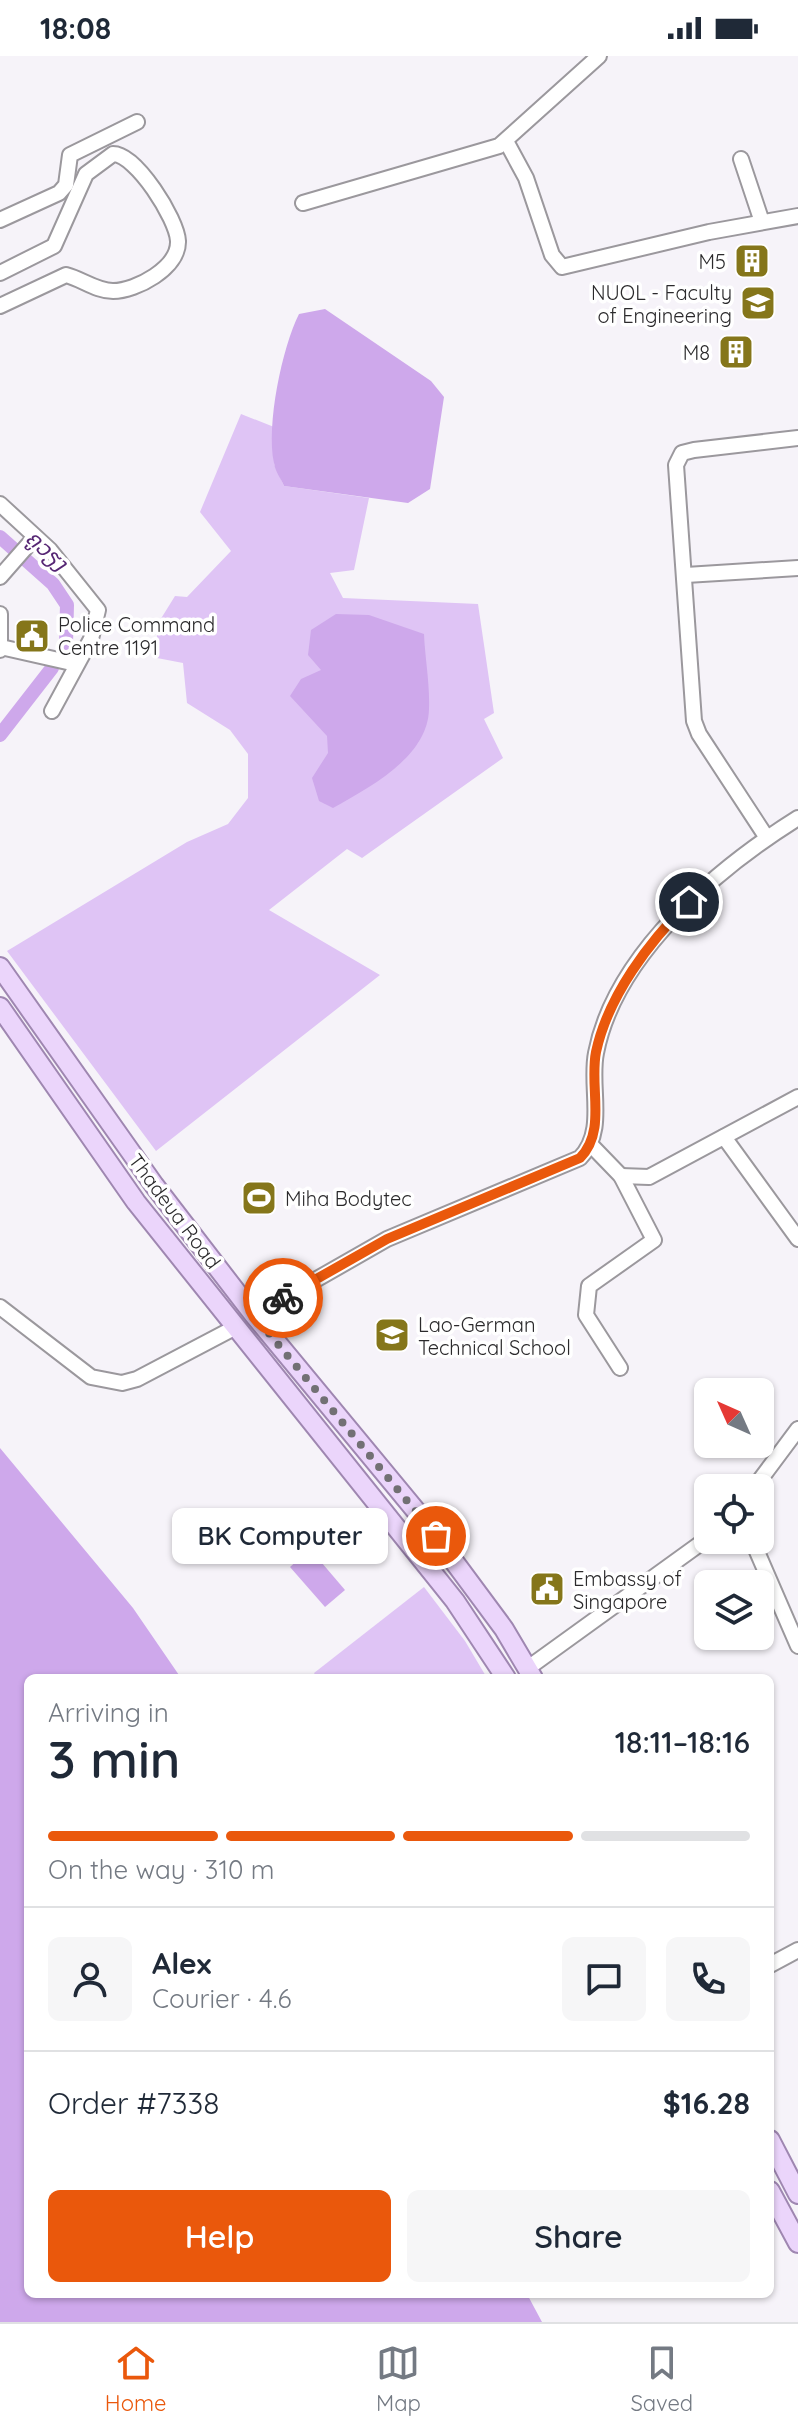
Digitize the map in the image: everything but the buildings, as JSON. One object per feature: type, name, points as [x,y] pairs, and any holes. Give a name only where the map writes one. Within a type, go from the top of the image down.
[{"type":"main road","name":"Thadeua Road","points":[[0,967],[154,1185],[254,1315],[421,1517],[504,1629],[530,1673]]},
{"type":"main road","name":"Thadeua Road","points":[[0,1007],[136,1202],[447,1591],[505,1674]]},
{"type":"main road","points":[[234,1328],[254,1315]]},
{"type":"main road","points":[[774,2148],[798,2194]]},
{"type":"main road","points":[[774,2198],[798,2243]]},
{"type":"street","points":[[303,203],[506,141],[599,56]]},
{"type":"street","points":[[0,220],[59,193],[66,185],[70,155],[137,122]]},
{"type":"street","points":[[506,141],[526,178],[552,255],[562,267],[798,216]]},
{"type":"street","points":[[0,273],[54,246],[86,174],[113,154],[123,156],[140,171],[169,217],[177,238],[173,254],[161,270],[131,289],[104,290],[66,275],[0,306]]},
{"type":"street","points":[[741,159],[762,222]]},
{"type":"street","points":[[767,838],[699,734],[694,721],[676,465],[682,453],[798,438]]},
{"type":"street","points":[[0,504],[31,541],[50,550],[98,610],[91,639],[52,711]]},
{"type":"street","points":[[0,577],[31,541]]},
{"type":"street","points":[[686,575],[798,568]]},
{"type":"street","points":[[0,614],[1,648],[76,664]]},
{"type":"street","points":[[254,1315],[387,1239],[572,1163],[591,1145],[595,1135],[595,1054],[622,989],[669,922],[732,864],[798,818]]},
{"type":"street","points":[[621,1176],[649,1177],[798,1097]]},
{"type":"street","points":[[724,1137],[798,1239]]},
{"type":"street","points":[[591,1145],[621,1176],[654,1240],[589,1286],[586,1315],[620,1368]]},
{"type":"street","points":[[0,1307],[91,1377],[107,1382],[137,1379],[234,1328]]},
{"type":"street","points":[[764,1474],[798,1429]]},
{"type":"street","points":[[530,1673],[694,1549]]},
{"type":"street","points":[[758,1554],[798,1646]]},
{"type":"street","points":[[774,1963],[798,1950]]},
{"type":"shaded area","points":[[325,309],[431,381],[444,397],[430,489],[408,503],[284,486],[277,472],[272,428],[277,387],[287,346],[299,314]]},
{"type":"shaded area","points":[[241,414],[274,427],[274,464],[284,486],[369,498],[354,570],[330,573],[343,598],[478,604],[494,713],[484,719],[503,758],[362,858],[347,849],[269,910],[380,975],[156,1151],[7,951],[187,842],[228,824],[248,798],[248,754],[230,730],[187,703],[183,663],[157,658],[157,625],[175,596],[187,597],[231,551],[200,512]]},
{"type":"shaded area","points":[[336,614],[369,615],[424,634],[429,709],[419,742],[408,756],[379,780],[333,808],[319,801],[312,778],[328,753],[327,736],[290,696],[301,679],[321,670],[308,655],[311,630]]},
{"type":"shaded area","points":[[0,1448],[133,1608],[178,1674],[24,1674],[24,2298],[529,2298],[542,2322],[0,2322]]},
{"type":"shaded area","points":[[310,1549],[345,1590],[325,1607],[290,1567]]},
{"type":"shaded area","points":[[424,1587],[465,1641],[485,1674],[315,1674]]},
{"type":"waterway","name":"ຄູວຽງ","points":[[0,537],[53,584],[67,605],[66,643]]},
{"type":"waterway","name":"ຄູວຽງ","points":[[0,735],[52,668]]},
{"type":"way so far","points":[[283,1298],[254,1315],[436,1536]]},
{"type":"place","name":"M5","points":[[752,261]]},
{"type":"place","name":"NUOL - Faculty of Engineering","points":[[758,303]]},
{"type":"place","name":"M8","points":[[736,352]]},
{"type":"place","name":"Police Command Centre 1191","points":[[32,636]]},
{"type":"place","name":"Miha Bodytec","points":[[259,1198]]},
{"type":"place","name":"Lao-German Technical School","points":[[392,1335]]},
{"type":"place","name":"BK Computer","points":[[436,1536]]},
{"type":"place","name":"Embassy of Singapore","points":[[547,1589]]},
{"type":"route","points":[[283,1298],[387,1239],[580,1158],[595,1135],[595,1054],[603,1027],[629,978],[669,922],[689,902]]}]
